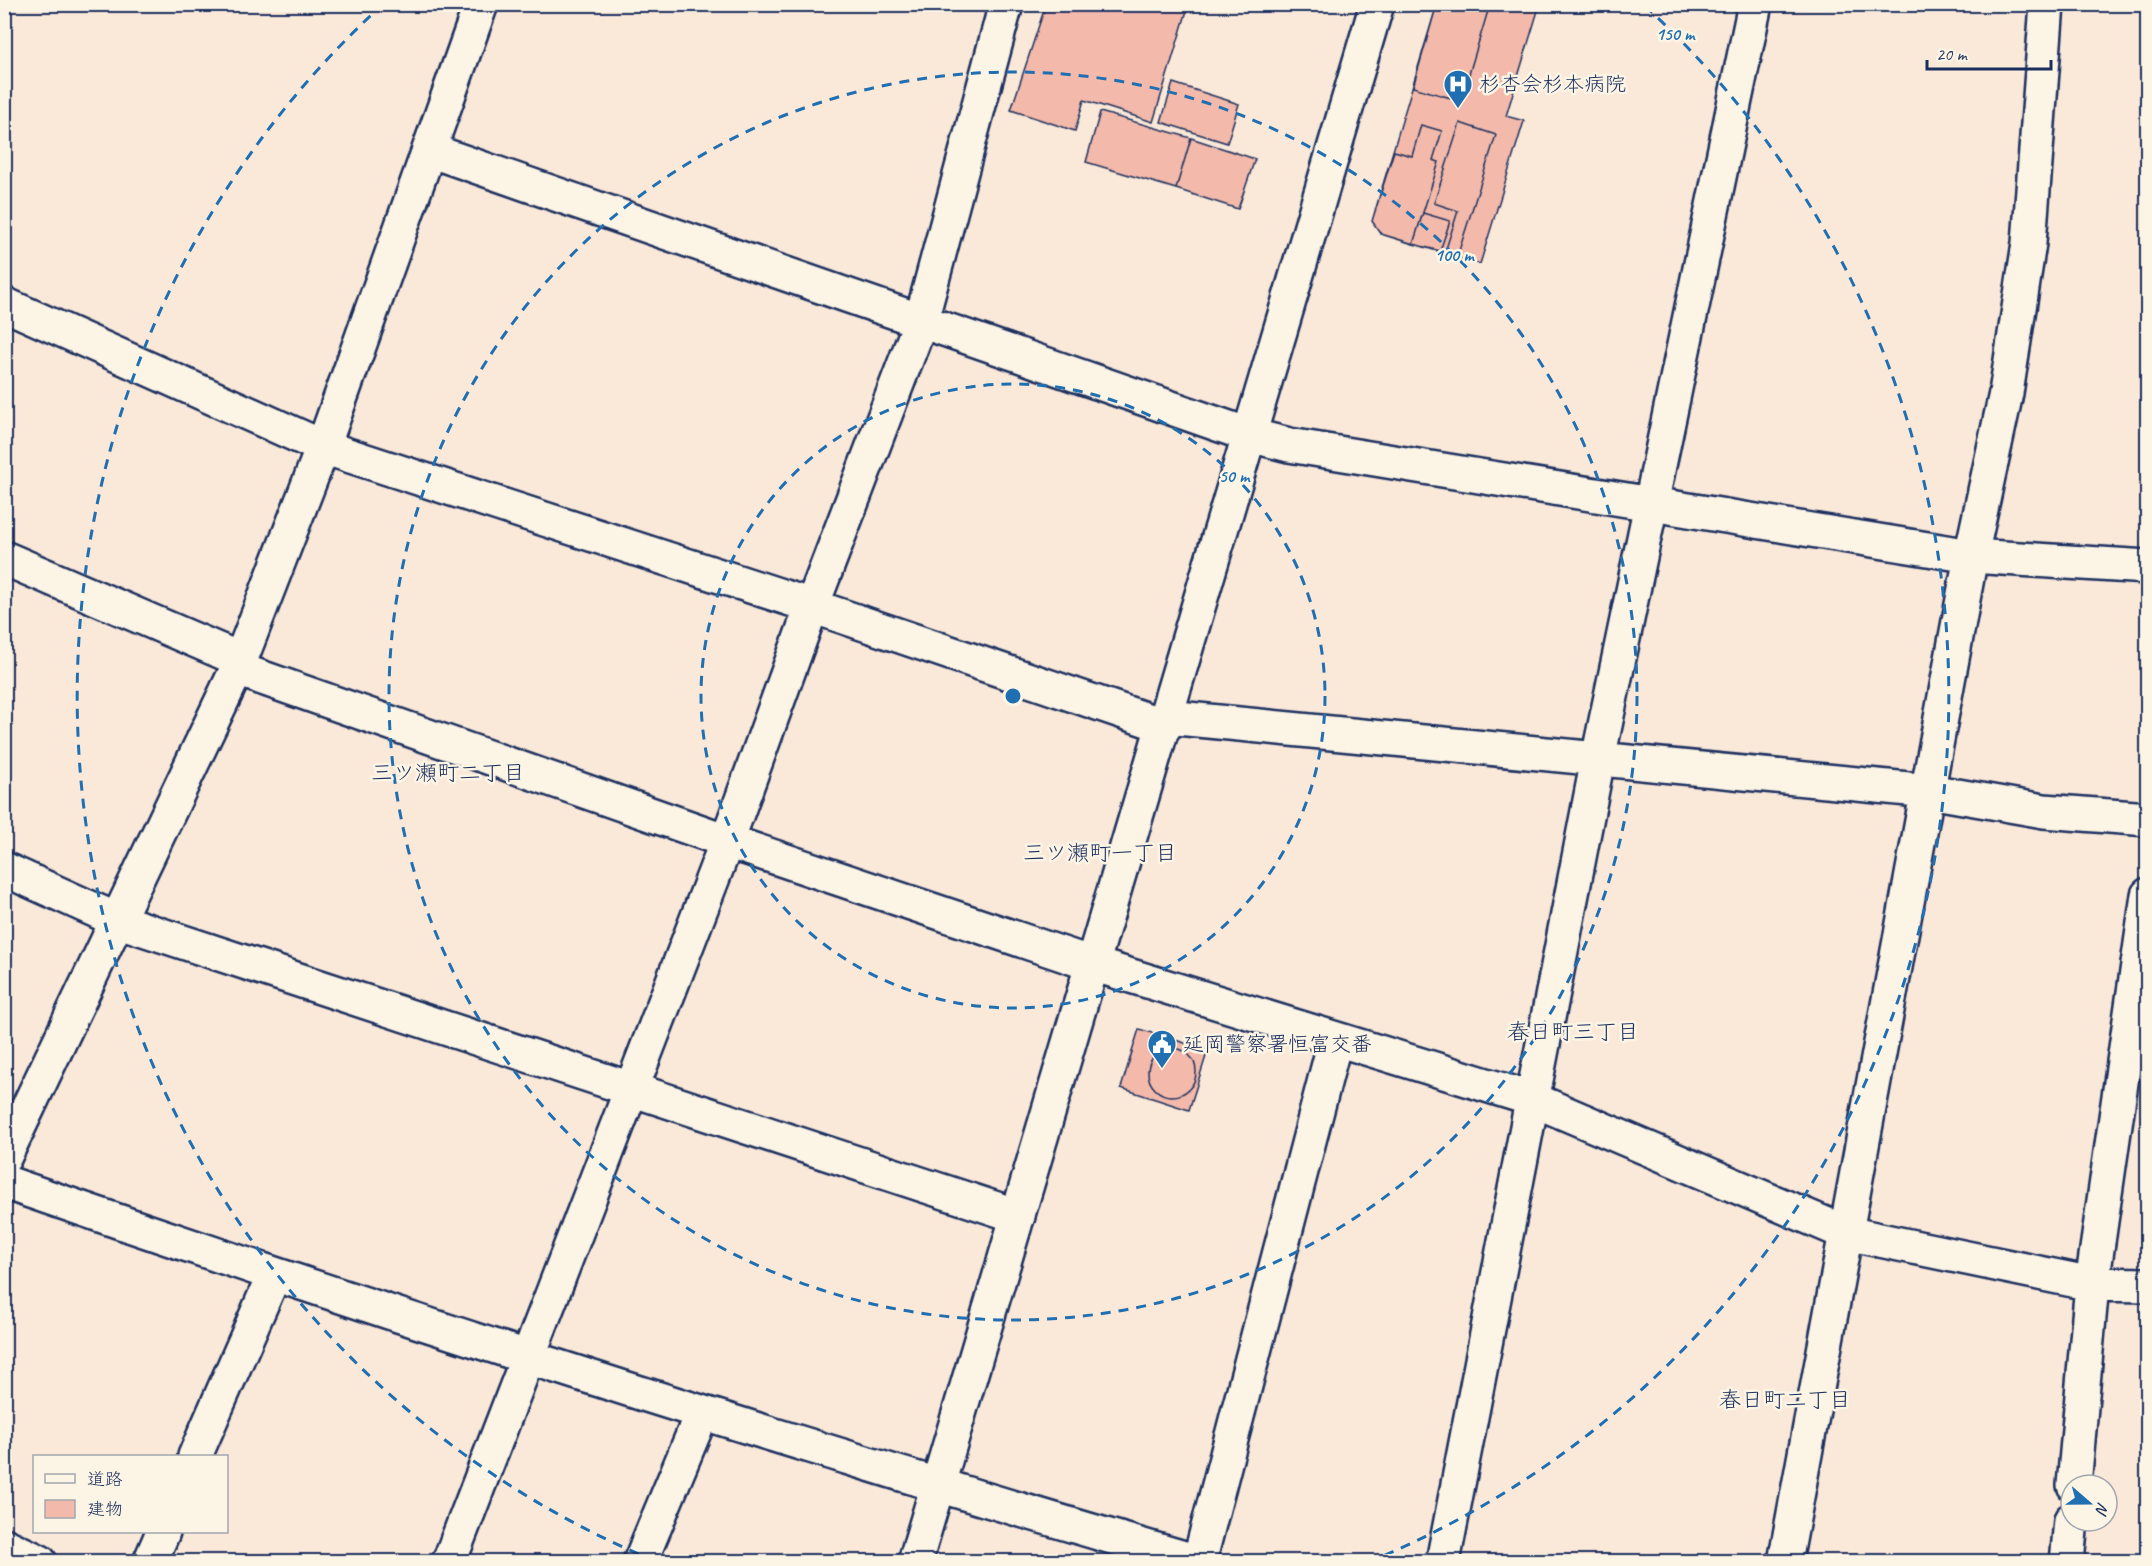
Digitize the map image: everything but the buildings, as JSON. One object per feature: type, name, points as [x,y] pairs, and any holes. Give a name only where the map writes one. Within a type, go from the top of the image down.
[{"type":"street","points":[[4,1158],[119,921],[239,664],[323,447],[481,4]]},
{"type":"street","points":[[449,1562],[727,841],[812,606],[921,321],[1006,4]]},
{"type":"street","points":[[915,1562],[1166,722],[1377,4]]},
{"type":"street","points":[[1443,1562],[1598,759],[1653,504],[1755,4]]},
{"type":"street","points":[[1785,1562],[1971,556],[2007,393],[2030,243],[2047,4]]},
{"type":"street","points":[[429,150],[1249,435],[1288,445],[1971,556],[2148,567]]},
{"type":"street","points":[[4,304],[323,447],[1166,722],[1598,759],[1929,791],[2044,811],[2148,819]]},
{"type":"street","points":[[4,558],[239,664],[727,841],[1092,964],[1335,1041],[1532,1099],[1846,1233],[2092,1284],[2148,1286]]},
{"type":"street","points":[[4,869],[119,921],[1018,1216]]},
{"type":"street","points":[[2075,1473],[2092,1284],[2148,895]]},
{"type":"street","points":[[4,1182],[528,1359],[936,1486],[1199,1562],[1335,1041]]},
{"type":"street","points":[[195,1455],[274,1275]]},
{"type":"street","points":[[640,1562],[702,1413]]},
{"type":"street","points":[[150,1562],[163,1533]]},
{"type":"street","points":[[2067,1562],[2070,1533]]},
{"type":"street","points":[[4,1545],[40,1562]]},
{"type":"place","name":"杉杏会杉本病院","points":[[1458,110]]},
{"type":"place","name":"延岡警察署恒富交番","points":[[1162,1070]]},
{"type":"district","name":"三ツ瀬町二丁目","points":[[448,772]]},
{"type":"district","name":"三ツ瀬町一丁目","points":[[1100,852]]},
{"type":"district","name":"春日町三丁目","points":[[1573,1031]]},
{"type":"district","name":"春日町二丁目","points":[[1785,1399]]}]
